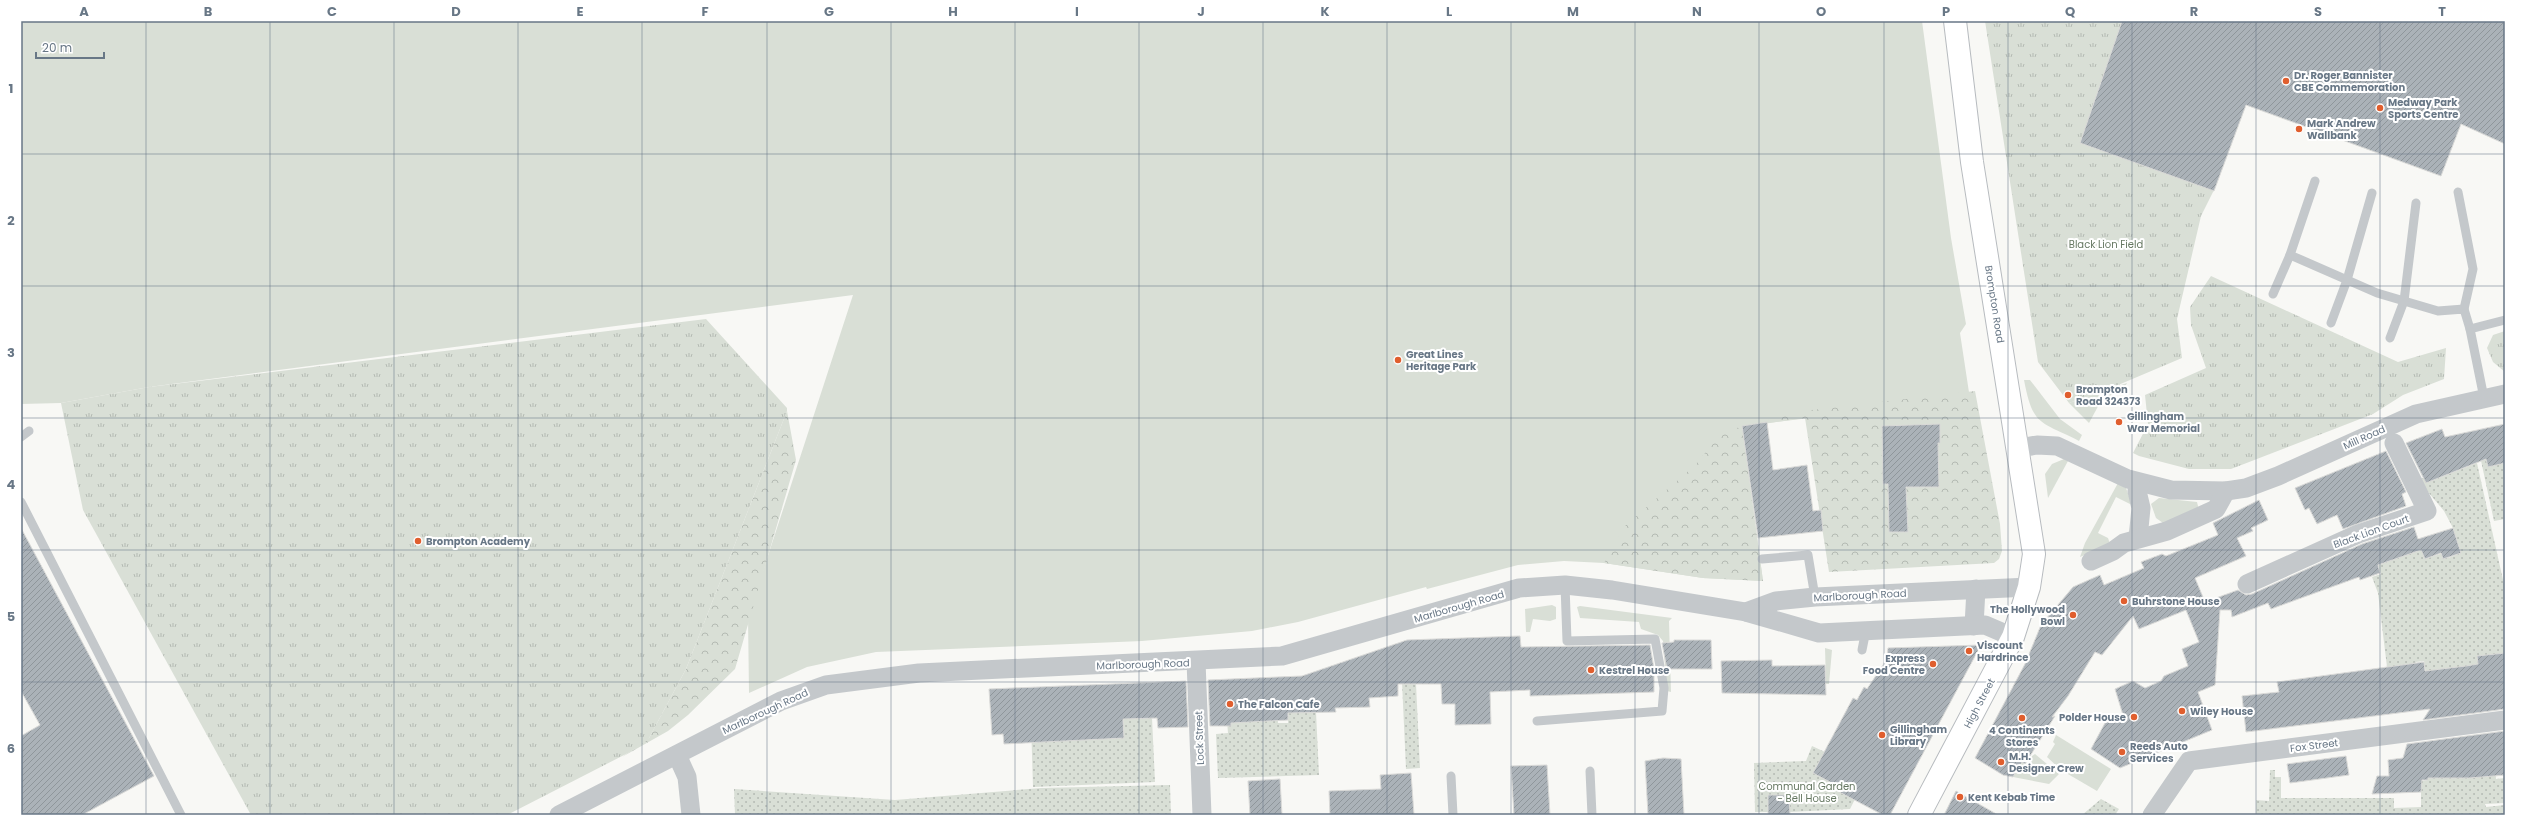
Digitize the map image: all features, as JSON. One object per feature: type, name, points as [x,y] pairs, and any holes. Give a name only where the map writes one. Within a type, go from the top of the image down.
[{"type":"main road","name":"Brompton Road","points":[[1955,21],[1972,162],[2019,448],[2034,554],[2029,587]]},
{"type":"main road","name":"High Street","points":[[1919,815],[2013,637],[2029,587]]},
{"type":"street","name":"Mill Road","points":[[2019,448],[2037,445],[2057,446],[2140,483],[2185,492],[2226,491],[2246,488],[2278,476],[2416,414],[2505,394]]},
{"type":"street","name":"Black Lion Court","points":[[2246,584],[2358,534],[2427,511],[2394,443]]},
{"type":"street","points":[[2138,538],[2141,508],[2137,491],[2140,483]]},
{"type":"street","points":[[2091,560],[2138,538],[2167,531],[2216,509],[2226,491]]},
{"type":"street","name":"Marlborough Road","points":[[559,815],[781,701],[826,685],[919,673],[1282,656],[1519,588],[1565,585],[1746,612],[1812,632],[1985,625],[2013,637]]},
{"type":"street","name":"Marlborough Road","points":[[1746,612],[1776,601],[1815,596],[2029,587]]},
{"type":"street","points":[[1974,626],[1976,589]]},
{"type":"street","name":"Lock Street","points":[[1196,661],[1202,815]]},
{"type":"street","name":"Fox Street","points":[[2152,815],[2189,761],[2505,720]]},
{"type":"street","points":[[677,755],[687,777],[691,815]]},
{"type":"lane","points":[[2273,294],[2290,255],[2315,181]]},
{"type":"lane","points":[[2458,192],[2473,269],[2464,309],[2470,329],[2484,398]]},
{"type":"lane","points":[[2331,323],[2347,280],[2372,193]]},
{"type":"lane","points":[[2390,338],[2404,301],[2416,203]]},
{"type":"lane","points":[[2290,255],[2377,293],[2438,311],[2464,309]]},
{"type":"lane","points":[[2470,329],[2505,320]]},
{"type":"lane","points":[[21,437],[29,432]]},
{"type":"lane","points":[[21,502],[181,815]]},
{"type":"lane","points":[[1762,559],[1808,555],[1815,596]]},
{"type":"lane","points":[[1537,721],[1662,711],[1664,688],[1655,639],[1567,640],[1565,585]]},
{"type":"lane","points":[[1862,650],[1866,630]]},
{"type":"lane","points":[[1590,771],[1592,815]]},
{"type":"lane","points":[[1451,776],[1453,815]]},
{"type":"green space","name":"Great Lines Heritage Park","points":[[21,21],[1922,21],[1951,238],[1966,324],[1960,333],[1970,399],[1742,426],[1763,581],[1703,578],[1604,563],[1564,561],[1518,565],[1427,589],[1426,587],[1298,622],[1252,631],[1142,641],[876,652],[807,667],[749,693],[748,617],[853,295],[149,387],[61,403],[21,404]]},
{"type":"green space","name":"Black Lion Field","points":[[1985,21],[2122,21],[2080,143],[2214,190],[2201,216],[2177,319],[2182,358],[2104,391],[2069,403],[2038,362]]},
{"type":"green space","points":[[2211,276],[2398,362],[2446,348],[2444,379],[2403,395],[2373,414],[2231,469],[2189,469],[2139,456],[2133,453],[2148,424],[2145,395],[2206,368],[2191,325],[2190,307]]},
{"type":"green space","name":"Brompton Academy","points":[[706,319],[787,408],[787,411],[686,669],[648,740],[628,753],[507,815],[251,815],[83,510],[61,403],[149,387]]},
{"type":"green space","points":[[2505,331],[2505,372],[2493,362],[2487,348],[2493,335]]},
{"type":"green space","points":[[2024,380],[2030,380],[2060,419],[2082,435],[2079,441],[2040,421],[2031,407]]},
{"type":"green space","points":[[2127,383],[2123,390],[2102,399],[2089,423],[2069,403]]},
{"type":"green space","points":[[1975,391],[2000,524],[2002,551],[1999,559],[1994,563],[1829,572],[1805,418],[1742,427],[1763,581],[1703,578],[1604,563],[1625,526],[1695,465],[1720,435],[1742,426],[1812,410]]},
{"type":"green space","points":[[787,411],[796,460],[735,669],[688,715],[668,731],[622,757],[649,738],[686,669]]},
{"type":"green space","points":[[2505,451],[2505,519],[2494,521],[2480,456]]},
{"type":"green space","points":[[2064,459],[2068,461],[2048,498],[2045,474],[2052,464]]},
{"type":"green space","points":[[2477,463],[2505,589],[2505,653],[2500,653],[2502,666],[2498,667],[2496,654],[2478,656],[2479,669],[2475,665],[2466,666],[2467,677],[2454,670],[2446,669],[2438,673],[2427,682],[2424,661],[2416,662],[2417,667],[2387,667],[2378,593],[2372,577],[2381,574],[2378,565],[2421,550],[2425,559],[2446,552],[2448,558],[2461,553],[2453,528],[2444,511],[2418,480],[2426,477],[2439,478]]},
{"type":"green space","points":[[2118,483],[2126,488],[2132,505],[2116,497],[2098,533],[2108,538],[2110,544],[2080,557],[2085,543]]},
{"type":"green space","points":[[2159,498],[2197,502],[2199,510],[2163,523],[2156,518],[2151,504]]},
{"type":"green space","points":[[1552,605],[1556,607],[1556,619],[1550,621],[1533,619],[1530,632],[1526,632],[1525,609]]},
{"type":"green space","points":[[1580,606],[1672,618],[1669,621],[1671,692],[1667,691],[1663,641],[1658,635],[1641,629],[1639,622],[1580,618],[1577,607]]},
{"type":"green space","points":[[1825,648],[1832,650],[1829,684],[1826,684]]},
{"type":"green space","points":[[1402,682],[1416,684],[1420,768],[1406,769]]},
{"type":"green space","points":[[1303,699],[1316,712],[1319,775],[1218,778],[1216,734],[1228,733],[1227,721],[1277,702],[1278,723],[1288,723],[1288,700],[1294,700],[1294,713],[1302,713]]},
{"type":"green space","points":[[1142,712],[1143,719],[1152,718],[1155,782],[1033,787],[1031,722],[1039,742],[1046,742],[1113,714],[1114,739],[1124,738],[1123,713]]},
{"type":"green space","points":[[2056,735],[2111,769],[2097,791],[2061,770],[2047,757],[2055,744],[2053,742]]},
{"type":"green space","name":"Communal Garden - Bell House","points":[[1812,746],[1825,752],[1830,782],[1828,786],[1845,795],[1857,795],[1850,809],[1789,812],[1788,795],[1768,795],[1768,812],[1755,812],[1754,763],[1806,761]]},
{"type":"green space","points":[[2035,754],[2059,774],[2049,784],[2013,777],[2022,762],[2029,765],[2032,756]]},
{"type":"green space","points":[[2495,760],[2496,779],[2505,778],[2505,803],[2485,804],[2486,807],[2505,805],[2505,815],[2256,815],[2256,800],[2269,801],[2270,770],[2275,770],[2275,777],[2281,777],[2281,798],[2394,798],[2394,808],[2421,807],[2421,781],[2428,780],[2428,771],[2476,778]]},
{"type":"green space","points":[[1170,785],[1171,815],[735,815],[734,789],[895,800],[1041,788]]},
{"type":"green space","points":[[2101,799],[2119,809],[2115,815],[2082,815]]},
{"type":"building","name":"Medway Park Sports Centre","points":[[2122,21],[2505,21],[2505,144],[2461,124],[2441,176],[2246,105],[2214,191],[2080,143]]},
{"type":"building","points":[[1767,422],[1773,470],[1807,465],[1813,511],[1821,510],[1823,531],[1758,538],[1742,426]]},
{"type":"building","points":[[1940,424],[1940,443],[1938,443],[1939,487],[1906,487],[1908,532],[1889,532],[1888,484],[1883,484],[1882,426]]},
{"type":"building","points":[[2505,424],[2505,463],[2488,467],[2486,459],[2426,483],[2406,443],[2442,429],[2445,437]]},
{"type":"building","points":[[2386,451],[2406,492],[2402,494],[2406,506],[2343,529],[2337,515],[2317,524],[2309,508],[2305,510],[2295,488]]},
{"type":"building","points":[[2259,500],[2268,520],[2251,528],[2253,531],[2237,538],[2246,556],[2195,578],[2205,602],[2238,590],[2246,595],[2252,594],[2362,544],[2414,527],[2418,539],[2453,528],[2461,553],[2443,559],[2441,553],[2425,559],[2421,550],[2378,565],[2380,573],[2360,580],[2359,577],[2271,609],[2268,603],[2232,617],[2231,610],[2220,610],[2215,685],[2198,692],[2212,730],[2120,768],[2091,749],[2105,723],[2123,715],[2115,689],[2133,681],[2145,688],[2161,681],[2164,676],[2188,666],[2182,649],[2199,642],[2186,610],[2139,629],[2133,616],[2102,655],[2095,652],[2068,696],[2052,717],[2055,716],[2025,764],[2022,762],[2013,777],[2003,775],[1975,758],[2025,664],[2041,625],[2073,587],[2100,575],[2104,585],[2144,568],[2141,562],[2162,554],[2166,556],[2218,535],[2213,523]]},
{"type":"building","points":[[21,528],[154,776],[82,815],[21,815],[21,736],[40,725],[21,691]]},
{"type":"building","points":[[1520,636],[1521,647],[1650,645],[1654,669],[1654,692],[1530,696],[1530,690],[1490,692],[1491,724],[1455,725],[1455,704],[1442,704],[1441,684],[1398,684],[1398,696],[1369,698],[1370,707],[1335,708],[1336,712],[1288,713],[1288,720],[1231,723],[1231,726],[1210,726],[1208,680],[1302,676],[1407,640]]},
{"type":"building","points":[[1674,640],[1711,640],[1712,669],[1667,669],[1662,643],[1674,642]]},
{"type":"building","points":[[1981,645],[1890,815],[1883,815],[1828,786],[1830,782],[1813,773],[1853,698],[1857,700],[1864,687],[1867,689],[1887,659],[1888,648]]},
{"type":"building","points":[[2505,653],[2505,709],[2423,720],[2430,709],[2246,732],[2242,696],[2279,692],[2277,682],[2424,662],[2425,671],[2466,666],[2478,664],[2477,656]]},
{"type":"building","points":[[1772,660],[1772,666],[1825,665],[1826,695],[1722,693],[1721,661]]},
{"type":"building","points":[[1186,681],[1188,727],[1158,728],[1157,718],[1123,719],[1124,738],[1004,744],[1003,734],[992,735],[989,689]]},
{"type":"building","points":[[2505,731],[2505,775],[2470,778],[2428,778],[2428,780],[2422,780],[2421,792],[2372,794],[2377,776],[2389,776],[2388,760],[2403,758],[2407,744]]},
{"type":"building","points":[[2346,756],[2349,775],[2290,783],[2287,764]]},
{"type":"building","points":[[1663,758],[1681,759],[1684,815],[1648,815],[1645,761]]},
{"type":"building","points":[[1547,765],[1550,815],[1514,815],[1511,766]]},
{"type":"building","points":[[1411,773],[1414,815],[1330,815],[1329,791],[1381,789],[1380,775]]},
{"type":"building","points":[[1280,779],[1282,815],[1250,815],[1248,781]]},
{"type":"building","points":[[1956,791],[1998,815],[1944,815]]},
{"type":"building","points":[[1768,795],[1789,795],[1790,815],[1768,815]]},
{"type":"place","name":"Dr. Roger Bannister CBE Commemoration","points":[[2286,81]]},
{"type":"place","name":"Medway Park Sports Centre","points":[[2380,108]]},
{"type":"place","name":"Mark Andrew Wallbank","points":[[2299,129]]},
{"type":"place","name":"Great Lines Heritage Park","points":[[1398,360]]},
{"type":"place","name":"Brompton Road 324373","points":[[2068,395]]},
{"type":"place","name":"Gillingham War Memorial","points":[[2119,422]]},
{"type":"place","name":"Brompton Academy","points":[[418,541]]},
{"type":"place","name":"Buhrstone House","points":[[2124,601]]},
{"type":"place","name":"The Hollywood Bowl","points":[[2073,615]]},
{"type":"place","name":"Viscount Hardrince","points":[[1969,651]]},
{"type":"place","name":"Express Food Centre","points":[[1933,664]]},
{"type":"place","name":"Kestrel House","points":[[1591,670]]},
{"type":"place","name":"The Falcon Cafe","points":[[1230,704]]},
{"type":"place","name":"Wiley House","points":[[2182,711]]},
{"type":"place","name":"Polder House","points":[[2134,717]]},
{"type":"place","name":"4 Continents Stores","points":[[2022,718]]},
{"type":"place","name":"Gillingham Library","points":[[1882,735]]},
{"type":"place","name":"Reeds Auto Services","points":[[2122,752]]},
{"type":"place","name":"M.H. Designer Crew","points":[[2001,762]]},
{"type":"place","name":"Kent Kebab Time","points":[[1960,797]]}]
